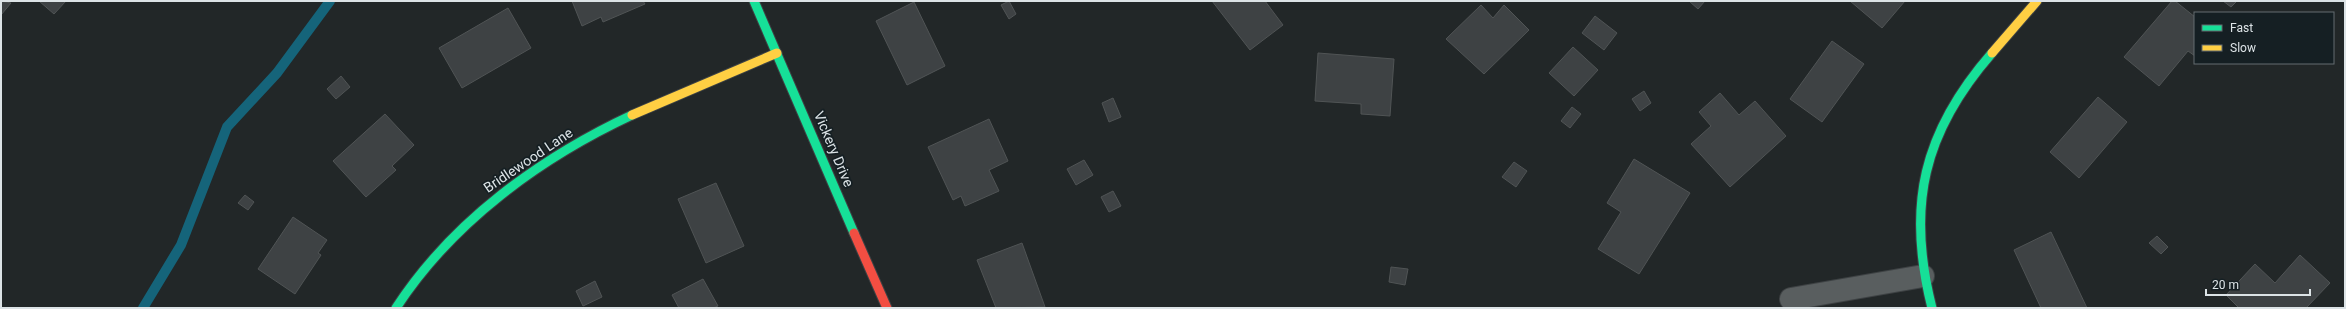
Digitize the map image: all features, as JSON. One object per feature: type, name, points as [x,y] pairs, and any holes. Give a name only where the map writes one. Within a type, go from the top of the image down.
[{"type":"street","name":"Vickery Drive","points":[[754,1],[887,308]]},
{"type":"street","points":[[1932,308],[1923,276],[1918,232],[1923,181],[1938,132],[1964,87],[2037,1]]},
{"type":"street","name":"Bridlewood Lane","points":[[396,308],[425,267],[455,235],[487,205],[563,150],[594,134],[777,53]]},
{"type":"street","points":[[1791,299],[1923,276]]},
{"type":"building","points":[[1,1],[11,3],[1,15]]},
{"type":"building","points":[[39,1],[66,1],[54,14]]},
{"type":"building","points":[[572,1],[643,1],[645,4],[603,22],[601,17],[582,26]]},
{"type":"building","points":[[1009,1],[1016,14],[1009,19],[1001,5]]},
{"type":"building","points":[[1212,1],[1265,1],[1283,25],[1250,50]]},
{"type":"building","points":[[1689,1],[1705,1],[1698,9]]},
{"type":"building","points":[[1850,1],[1905,1],[1882,28]]},
{"type":"building","points":[[2172,1],[2175,1],[2194,16],[2194,55],[2188,51],[2159,86],[2124,57]]},
{"type":"building","points":[[2223,1],[2237,1],[2231,7]]},
{"type":"building","points":[[914,2],[945,66],[907,85],[876,21]]},
{"type":"building","points":[[1481,5],[1493,18],[1504,5],[1529,30],[1484,74],[1446,39]]},
{"type":"building","points":[[508,8],[531,48],[462,88],[439,48]]},
{"type":"building","points":[[1595,16],[1617,33],[1604,50],[1582,33]]},
{"type":"building","points":[[1832,41],[1864,64],[1822,122],[1790,99]]},
{"type":"building","points":[[1573,47],[1598,70],[1574,96],[1549,73]]},
{"type":"building","points":[[1318,53],[1394,59],[1390,116],[1361,114],[1361,104],[1315,101]]},
{"type":"building","points":[[341,76],[350,87],[336,99],[327,89]]},
{"type":"building","points":[[1644,91],[1651,103],[1640,111],[1632,99]]},
{"type":"building","points":[[1720,93],[1739,115],[1755,101],[1786,136],[1730,187],[1691,144],[1711,126],[1699,112]]},
{"type":"building","points":[[2098,97],[2127,122],[2079,178],[2050,152]]},
{"type":"building","points":[[1113,98],[1121,117],[1109,122],[1102,103]]},
{"type":"building","points":[[1572,107],[1581,114],[1570,128],[1561,121]]},
{"type":"building","points":[[385,114],[414,145],[392,166],[396,170],[366,197],[333,161]]},
{"type":"building","points":[[989,119],[1008,161],[989,170],[999,191],[965,206],[961,196],[953,200],[928,147]]},
{"type":"building","points":[[1634,159],[1690,193],[1639,274],[1598,249],[1621,212],[1607,203]]},
{"type":"building","points":[[1084,160],[1093,175],[1076,185],[1067,169]]},
{"type":"building","points":[[1514,162],[1527,171],[1516,187],[1502,177]]},
{"type":"building","points":[[716,183],[744,246],[706,263],[678,199]]},
{"type":"building","points":[[1113,191],[1121,206],[1109,212],[1101,197]]},
{"type":"building","points":[[245,195],[254,202],[248,210],[238,203]]},
{"type":"building","points":[[293,217],[327,240],[318,253],[321,255],[295,294],[258,269]]},
{"type":"building","points":[[2051,232],[2087,308],[2041,308],[2014,250]]},
{"type":"building","points":[[2157,236],[2168,247],[2161,254],[2149,243]]},
{"type":"building","points":[[1022,243],[1045,307],[996,308],[977,260]]},
{"type":"building","points":[[2300,255],[2330,283],[2306,308],[2239,308],[2226,295],[2255,264],[2275,283]]},
{"type":"building","points":[[1391,267],[1408,269],[1405,285],[1389,282]]},
{"type":"building","points":[[703,279],[718,306],[713,308],[679,308],[672,295]]},
{"type":"building","points":[[595,281],[602,297],[583,306],[576,291]]},
{"type":"waterway","points":[[143,308],[181,245],[227,127],[277,73],[330,1]]},
{"type":"traffic: fast","points":[[754,1],[854,233]]},
{"type":"traffic: fast","points":[[1932,308],[1924,271],[1921,236],[1921,203],[1926,172],[1936,142],[1950,112],[1969,82],[1992,53]]},
{"type":"traffic: fast","points":[[396,308],[418,277],[444,248],[471,220],[500,195],[564,151],[632,115]]},
{"type":"traffic: slow","points":[[1992,53],[2037,1]]},
{"type":"traffic: slow","points":[[632,115],[777,53]]},
{"type":"traffic: jam","points":[[854,233],[887,308]]}]
